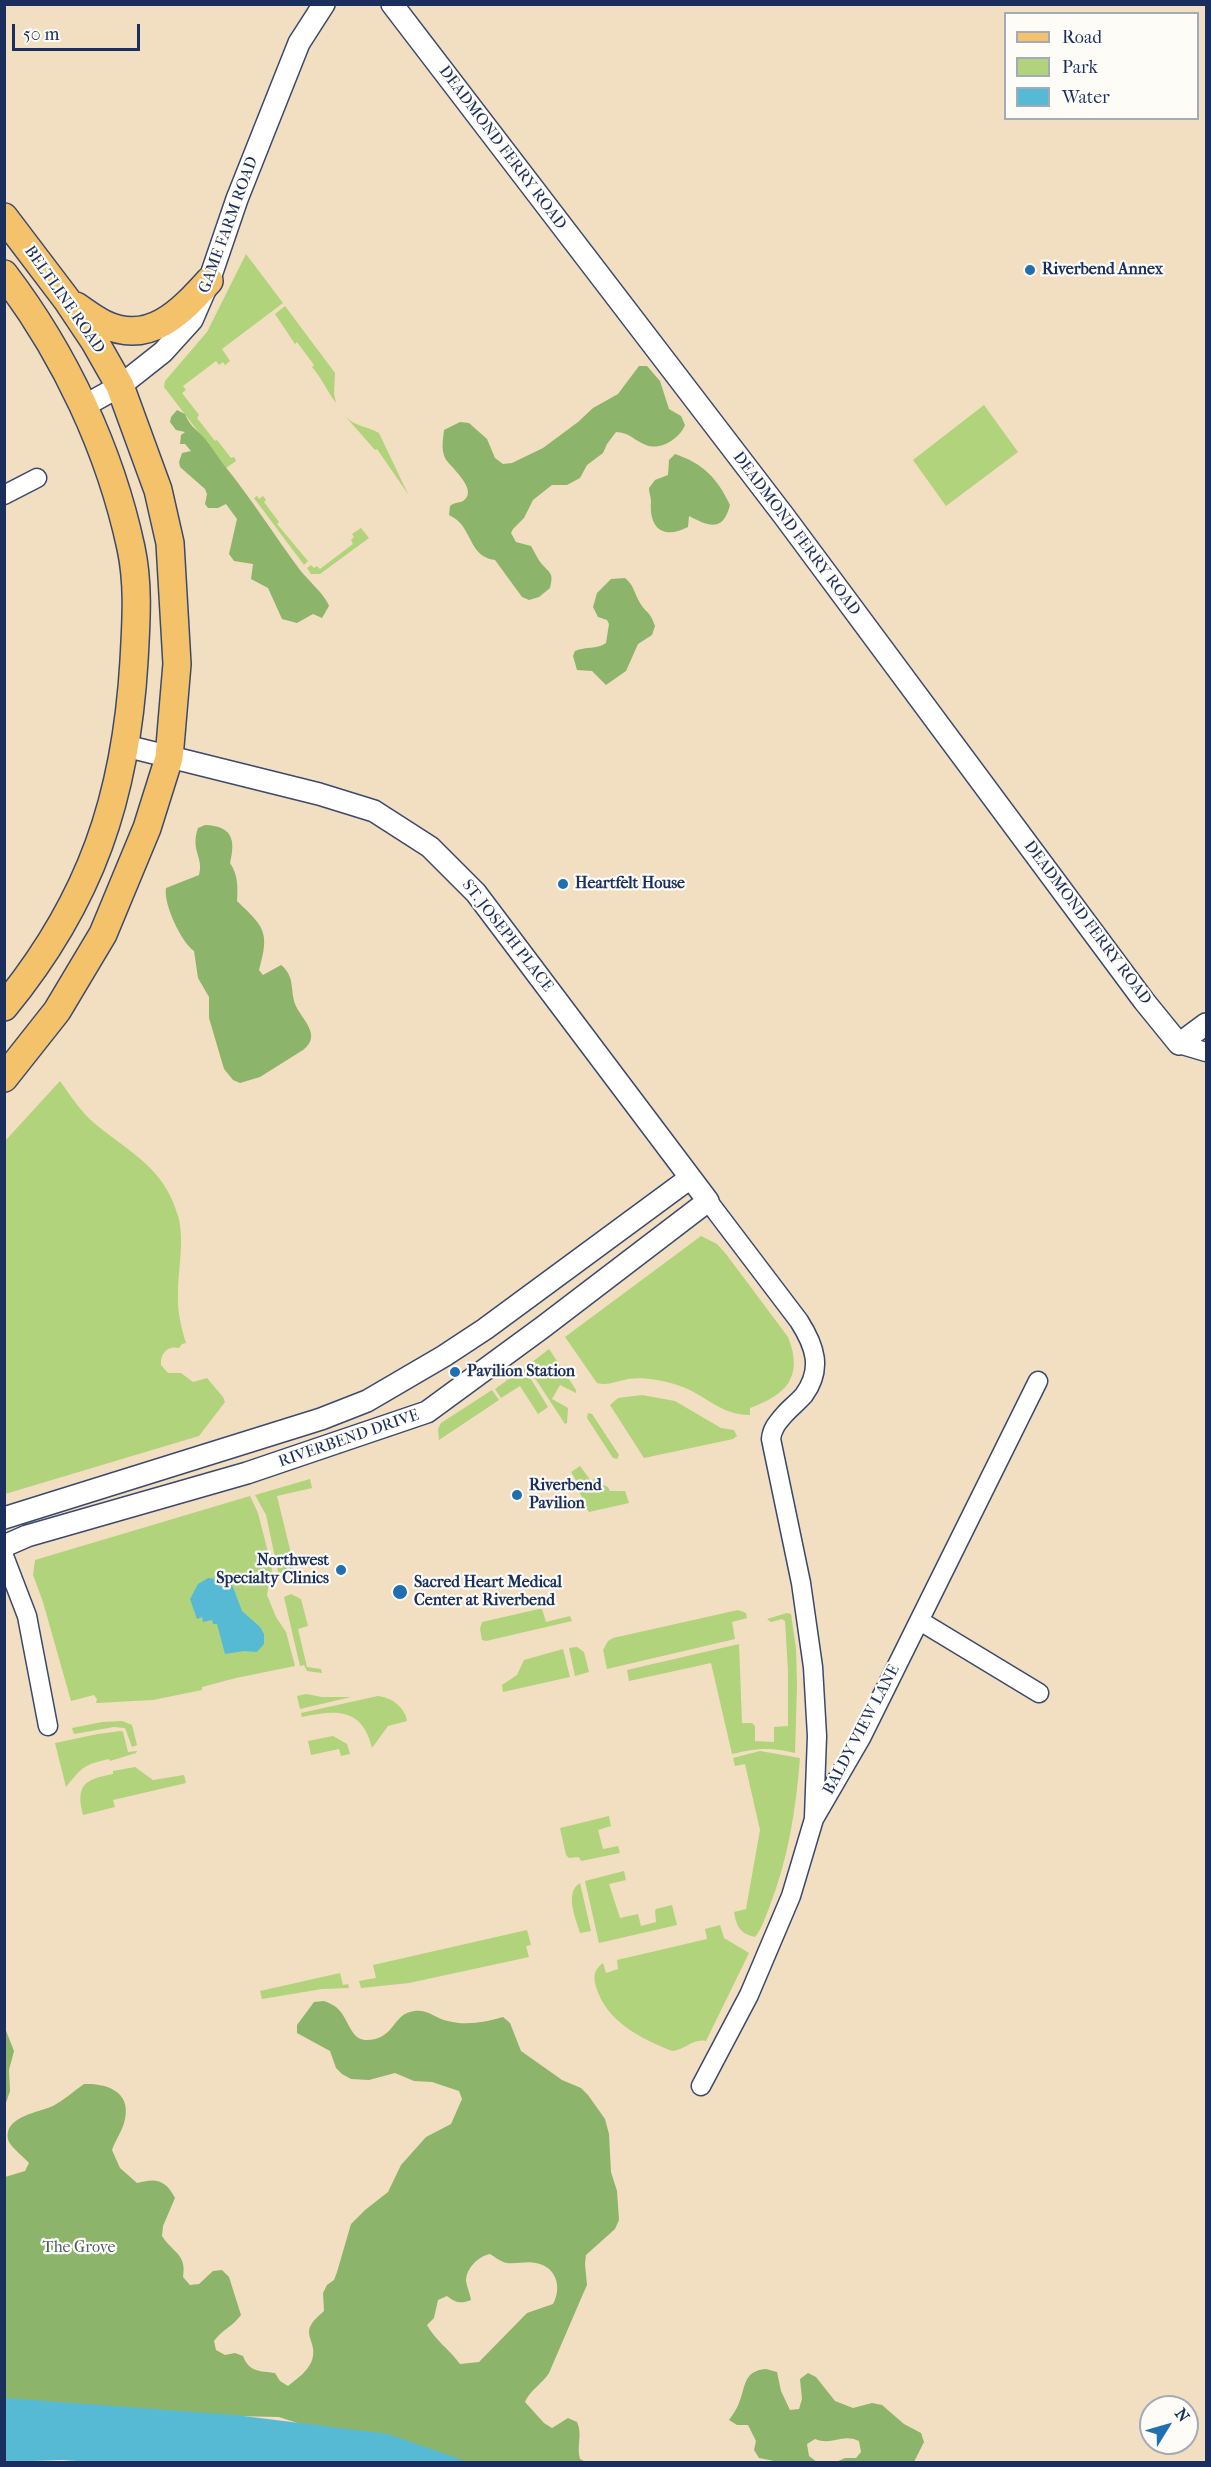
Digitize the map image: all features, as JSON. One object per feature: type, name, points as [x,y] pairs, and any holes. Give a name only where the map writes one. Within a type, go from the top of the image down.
[{"type":"main road","name":"BELTLINE ROAD","points":[[4,217],[67,300],[95,342],[120,386],[158,490],[170,543],[177,664],[169,758],[147,828],[104,934],[57,1011],[4,1078]]},
{"type":"main road","name":"BELTLINE ROAD","points":[[4,274],[43,330],[84,406],[114,485],[131,550],[137,611],[131,711],[126,746],[120,780],[102,841],[80,891],[35,970],[4,1007]]},
{"type":"main road","points":[[67,300],[104,324],[133,332],[159,325],[184,310],[209,281]]},
{"type":"street","name":"GAME FARM ROAD","points":[[84,406],[120,386],[163,352],[192,320],[209,281],[237,199],[299,43],[324,4]]},
{"type":"street","name":"DEADMOND FERRY ROAD","points":[[392,4],[784,516],[1144,1001],[1179,1044]]},
{"type":"street","points":[[4,495],[38,478]]},
{"type":"street","name":"ST. JOSEPH PLACE","points":[[126,746],[320,794],[374,811],[430,847],[476,892],[708,1201]]},
{"type":"street","points":[[1179,1044],[1206,1024]]},
{"type":"street","points":[[1179,1044],[1206,1052]]},
{"type":"street","name":"RIVERBEND DRIVE","points":[[4,1518],[321,1419],[367,1401],[409,1378],[485,1329],[690,1178]]},
{"type":"street","points":[[708,1201],[799,1321],[811,1340],[816,1361],[813,1378],[803,1395],[775,1425],[771,1439],[801,1584],[813,1666],[817,1736],[814,1819]]},
{"type":"street","name":"RIVERBEND DRIVE","points":[[4,1546],[27,1536],[247,1473],[427,1412],[708,1201]]},
{"type":"street","name":"BALDY VIEW LANE","points":[[701,2086],[749,1995],[791,1896],[814,1819],[861,1738],[1038,1381]]},
{"type":"street","points":[[4,1556],[27,1616],[48,1726]]},
{"type":"street","points":[[920,1621],[1039,1693]]},
{"type":"green space","points":[[246,254],[283,303],[222,349],[230,361],[225,365],[223,362],[219,365],[216,361],[183,386],[186,390],[182,393],[199,415],[197,418],[215,441],[217,440],[231,458],[234,457],[236,461],[226,468],[164,387],[165,381],[207,332]]},
{"type":"green space","points":[[285,306],[335,373],[336,403],[312,367],[314,365],[297,342],[295,344],[275,314]]},
{"type":"green space","points":[[639,366],[647,366],[660,381],[669,409],[681,416],[685,425],[683,430],[674,439],[658,446],[646,445],[628,435],[616,432],[603,453],[587,465],[580,478],[567,485],[552,485],[533,500],[524,518],[511,533],[516,542],[531,546],[552,579],[550,588],[539,597],[529,600],[522,597],[495,560],[482,555],[461,524],[449,515],[450,506],[463,501],[468,491],[462,478],[445,458],[444,430],[460,422],[469,423],[487,439],[495,458],[503,464],[512,463],[543,448],[593,408],[618,394]]},
{"type":"green space","points":[[984,405],[1018,452],[946,506],[913,460]]},
{"type":"green space","points":[[177,410],[185,414],[208,442],[300,570],[324,597],[329,606],[322,618],[313,614],[297,623],[282,619],[268,588],[251,579],[253,564],[234,561],[229,554],[237,519],[226,504],[218,508],[208,508],[205,504],[207,494],[205,489],[180,467],[182,453],[191,451],[185,444],[180,444],[181,435],[185,432],[176,430],[170,422]]},
{"type":"green space","points":[[346,417],[354,423],[379,433],[408,494],[377,449],[375,450]]},
{"type":"green space","points":[[675,454],[702,467],[720,487],[730,505],[727,514],[719,523],[708,524],[689,516],[688,527],[679,531],[665,532],[655,525],[652,519],[649,488],[655,480],[668,475],[669,460]]},
{"type":"green space","points":[[257,496],[259,499],[263,496],[266,500],[264,502],[279,522],[277,524],[308,561],[304,565],[254,498]]},
{"type":"green space","points":[[361,528],[369,538],[320,574],[311,574],[307,568],[311,565],[320,569],[353,544],[352,534]]},
{"type":"green space","points":[[625,578],[655,626],[652,635],[638,644],[626,671],[606,685],[592,671],[577,670],[573,656],[575,651],[606,643],[609,624],[607,620],[598,617],[593,607],[597,593],[611,579]]},
{"type":"green space","points":[[205,825],[221,828],[230,835],[232,855],[230,863],[237,881],[237,901],[259,924],[264,938],[259,970],[263,975],[281,965],[285,969],[290,978],[295,1004],[311,1033],[309,1044],[303,1050],[260,1077],[240,1083],[233,1080],[224,1069],[209,1018],[209,997],[198,978],[194,951],[179,931],[167,903],[166,888],[199,875],[200,863],[195,843],[198,828]]},
{"type":"green space","points":[[60,1081],[89,1119],[155,1173],[172,1199],[181,1235],[178,1306],[186,1343],[179,1348],[175,1347],[165,1351],[161,1365],[168,1373],[181,1373],[193,1382],[207,1378],[225,1402],[199,1436],[5,1494],[5,1141]]},
{"type":"green space","points":[[701,1236],[717,1244],[726,1254],[788,1337],[792,1351],[794,1363],[789,1383],[773,1397],[750,1408],[750,1415],[729,1411],[694,1392],[663,1381],[634,1378],[609,1384],[597,1383],[565,1337]]},
{"type":"green space","points":[[549,1349],[576,1390],[576,1393],[560,1385],[552,1399],[568,1408],[565,1424],[527,1366]]},
{"type":"green space","points":[[524,1368],[548,1407],[538,1414],[520,1386],[501,1398],[495,1389]]},
{"type":"green space","points":[[492,1390],[499,1400],[439,1440],[438,1429],[441,1423]]},
{"type":"green space","points":[[642,1395],[675,1401],[721,1428],[734,1430],[737,1436],[733,1439],[644,1458],[610,1405],[618,1398]]},
{"type":"green space","points":[[588,1413],[592,1414],[619,1455],[617,1459],[613,1458],[587,1418]]},
{"type":"green space","points":[[580,1466],[591,1481],[595,1478],[598,1483],[608,1487],[610,1491],[625,1491],[629,1503],[589,1512],[584,1506],[587,1504],[576,1488],[579,1485],[571,1472]]},
{"type":"green space","points":[[310,1479],[312,1488],[277,1496],[294,1566],[287,1575],[279,1576],[266,1515],[255,1495]]},
{"type":"green space","points":[[250,1496],[258,1513],[272,1568],[267,1595],[276,1617],[286,1632],[295,1666],[236,1678],[202,1687],[202,1690],[153,1700],[96,1703],[97,1699],[94,1695],[71,1701],[33,1575],[35,1560]]},
{"type":"green space","points":[[291,1594],[301,1599],[308,1626],[298,1629],[307,1667],[321,1669],[322,1673],[307,1671],[304,1665],[300,1666],[284,1597]]},
{"type":"green space","points":[[542,1609],[546,1622],[570,1616],[572,1621],[486,1641],[482,1640],[480,1629],[482,1622]]},
{"type":"green space","points":[[738,1610],[746,1613],[747,1618],[732,1622],[735,1639],[607,1669],[603,1650],[608,1641],[613,1638]]},
{"type":"green space","points":[[791,1614],[796,1649],[795,1753],[764,1749],[732,1754],[711,1663],[629,1681],[627,1670],[739,1644],[742,1723],[752,1723],[755,1726],[755,1741],[774,1742],[774,1727],[788,1726],[788,1671],[785,1621],[782,1619],[771,1622],[767,1619]]},
{"type":"green space","points":[[577,1647],[584,1652],[589,1672],[575,1676],[569,1648]]},
{"type":"green space","points":[[563,1649],[570,1677],[503,1692],[502,1685],[517,1675],[524,1660]]},
{"type":"green space","points":[[306,1694],[322,1697],[351,1697],[300,1709],[297,1696]]},
{"type":"green space","points":[[378,1696],[397,1704],[404,1711],[407,1721],[388,1726],[372,1748],[362,1725],[346,1714],[326,1713],[302,1717],[301,1713]]},
{"type":"green space","points":[[122,1721],[132,1725],[137,1745],[132,1747],[125,1728],[114,1727],[74,1734],[72,1728],[102,1722]]},
{"type":"green space","points":[[121,1731],[128,1752],[137,1751],[136,1753],[88,1765],[66,1787],[55,1743]]},
{"type":"green space","points":[[333,1736],[347,1744],[350,1754],[341,1756],[339,1749],[311,1755],[308,1741]]},
{"type":"green space","points":[[760,1751],[800,1758],[786,1853],[776,1890],[755,1937],[740,1929],[734,1912],[746,1909],[760,1830],[745,1764],[735,1766],[733,1758]]},
{"type":"green space","points":[[135,1767],[153,1780],[184,1775],[186,1783],[113,1800],[115,1807],[83,1815],[81,1796],[85,1785],[96,1778],[113,1774],[113,1771]]},
{"type":"green space","points":[[609,1816],[611,1826],[598,1830],[603,1849],[618,1846],[620,1853],[581,1861],[579,1857],[569,1858],[566,1855],[560,1828]]},
{"type":"green space","points":[[624,1871],[626,1880],[609,1884],[620,1918],[638,1914],[641,1926],[656,1922],[656,1909],[672,1905],[677,1925],[599,1943],[585,1881]]},
{"type":"green space","points":[[580,1883],[591,1931],[580,1933],[572,1899],[575,1887]]},
{"type":"green space","points":[[720,1925],[724,1938],[749,1953],[706,2041],[697,2041],[672,2051],[626,2027],[608,2010],[601,1999],[595,1980],[596,1971],[603,1963],[606,1973],[618,1969],[617,1960],[707,1939],[705,1929]]},
{"type":"green space","points":[[527,1930],[531,1945],[526,1946],[529,1957],[409,1983],[361,1988],[359,1981],[376,1978],[373,1965]]},
{"type":"green space","points":[[340,1973],[343,1985],[348,1984],[349,1988],[322,1989],[262,1999],[260,1991]]},
{"type":"green space","name":"The Grove","points":[[324,2001],[332,2004],[342,2014],[356,2036],[365,2040],[381,2037],[404,2014],[416,2011],[425,2012],[443,2020],[462,2023],[483,2022],[503,2017],[510,2023],[521,2051],[562,2080],[581,2088],[605,2119],[609,2134],[611,2172],[617,2191],[619,2220],[615,2229],[586,2255],[587,2285],[549,2373],[525,2402],[544,2423],[552,2428],[568,2418],[577,2422],[580,2459],[586,2462],[417,2462],[279,2417],[5,2411],[5,2177],[25,2171],[29,2163],[11,2145],[8,2134],[10,2127],[16,2121],[53,2106],[84,2084],[110,2088],[122,2097],[125,2104],[124,2123],[112,2150],[120,2168],[137,2183],[155,2181],[164,2184],[175,2198],[163,2226],[162,2236],[181,2258],[184,2269],[183,2277],[190,2285],[199,2284],[213,2271],[222,2270],[229,2277],[241,2315],[214,2341],[216,2350],[225,2355],[235,2353],[243,2356],[252,2368],[275,2373],[280,2381],[288,2386],[308,2368],[313,2357],[310,2327],[324,2311],[323,2293],[327,2285],[334,2280],[351,2224],[388,2192],[401,2165],[426,2137],[451,2124],[462,2099],[459,2091],[432,2082],[414,2081],[395,2073],[369,2080],[351,2079],[342,2074],[336,2068],[330,2051],[297,2033],[297,2025],[314,2002]],"holes":[[[490,2254],[507,2263],[533,2262],[543,2265],[556,2279],[556,2298],[553,2304],[527,2313],[479,2362],[460,2364],[427,2325],[434,2318],[438,2300],[447,2296],[459,2302],[471,2300],[466,2281],[468,2272],[478,2260]]]},
{"type":"green space","points":[[5,2028],[14,2051],[9,2070],[10,2091],[5,2106]]},
{"type":"green space","points":[[766,2369],[777,2372],[781,2391],[790,2410],[799,2409],[802,2399],[800,2379],[808,2373],[816,2377],[835,2401],[853,2408],[872,2403],[882,2405],[904,2424],[921,2433],[924,2442],[914,2462],[836,2462],[845,2458],[856,2458],[861,2452],[859,2441],[847,2438],[827,2441],[815,2439],[807,2444],[809,2456],[817,2462],[779,2462],[759,2458],[754,2450],[756,2441],[748,2425],[737,2425],[729,2420],[738,2405],[746,2380],[753,2373]]},
{"type":"water","points":[[208,1578],[227,1580],[233,1587],[242,1611],[260,1627],[264,1634],[264,1644],[257,1652],[244,1651],[225,1654],[217,1624],[213,1624],[212,1620],[203,1622],[202,1617],[197,1619],[190,1599],[198,1584]]},
{"type":"water","points":[[5,2398],[235,2415],[388,2434],[468,2462],[91,2462],[62,2460],[5,2462]]},
{"type":"place","name":"Riverbend Annex","points":[[1030,270]]},
{"type":"place","name":"Heartfelt House","points":[[563,884]]},
{"type":"place","name":"Pavilion Station","points":[[455,1372]]},
{"type":"place","name":"Riverbend Pavilion","points":[[517,1495]]},
{"type":"place","name":"Northwest Specialty Clinics","points":[[341,1570]]},
{"type":"place","name":"Sacred Heart Medical Center at Riverbend","points":[[400,1592]]}]
